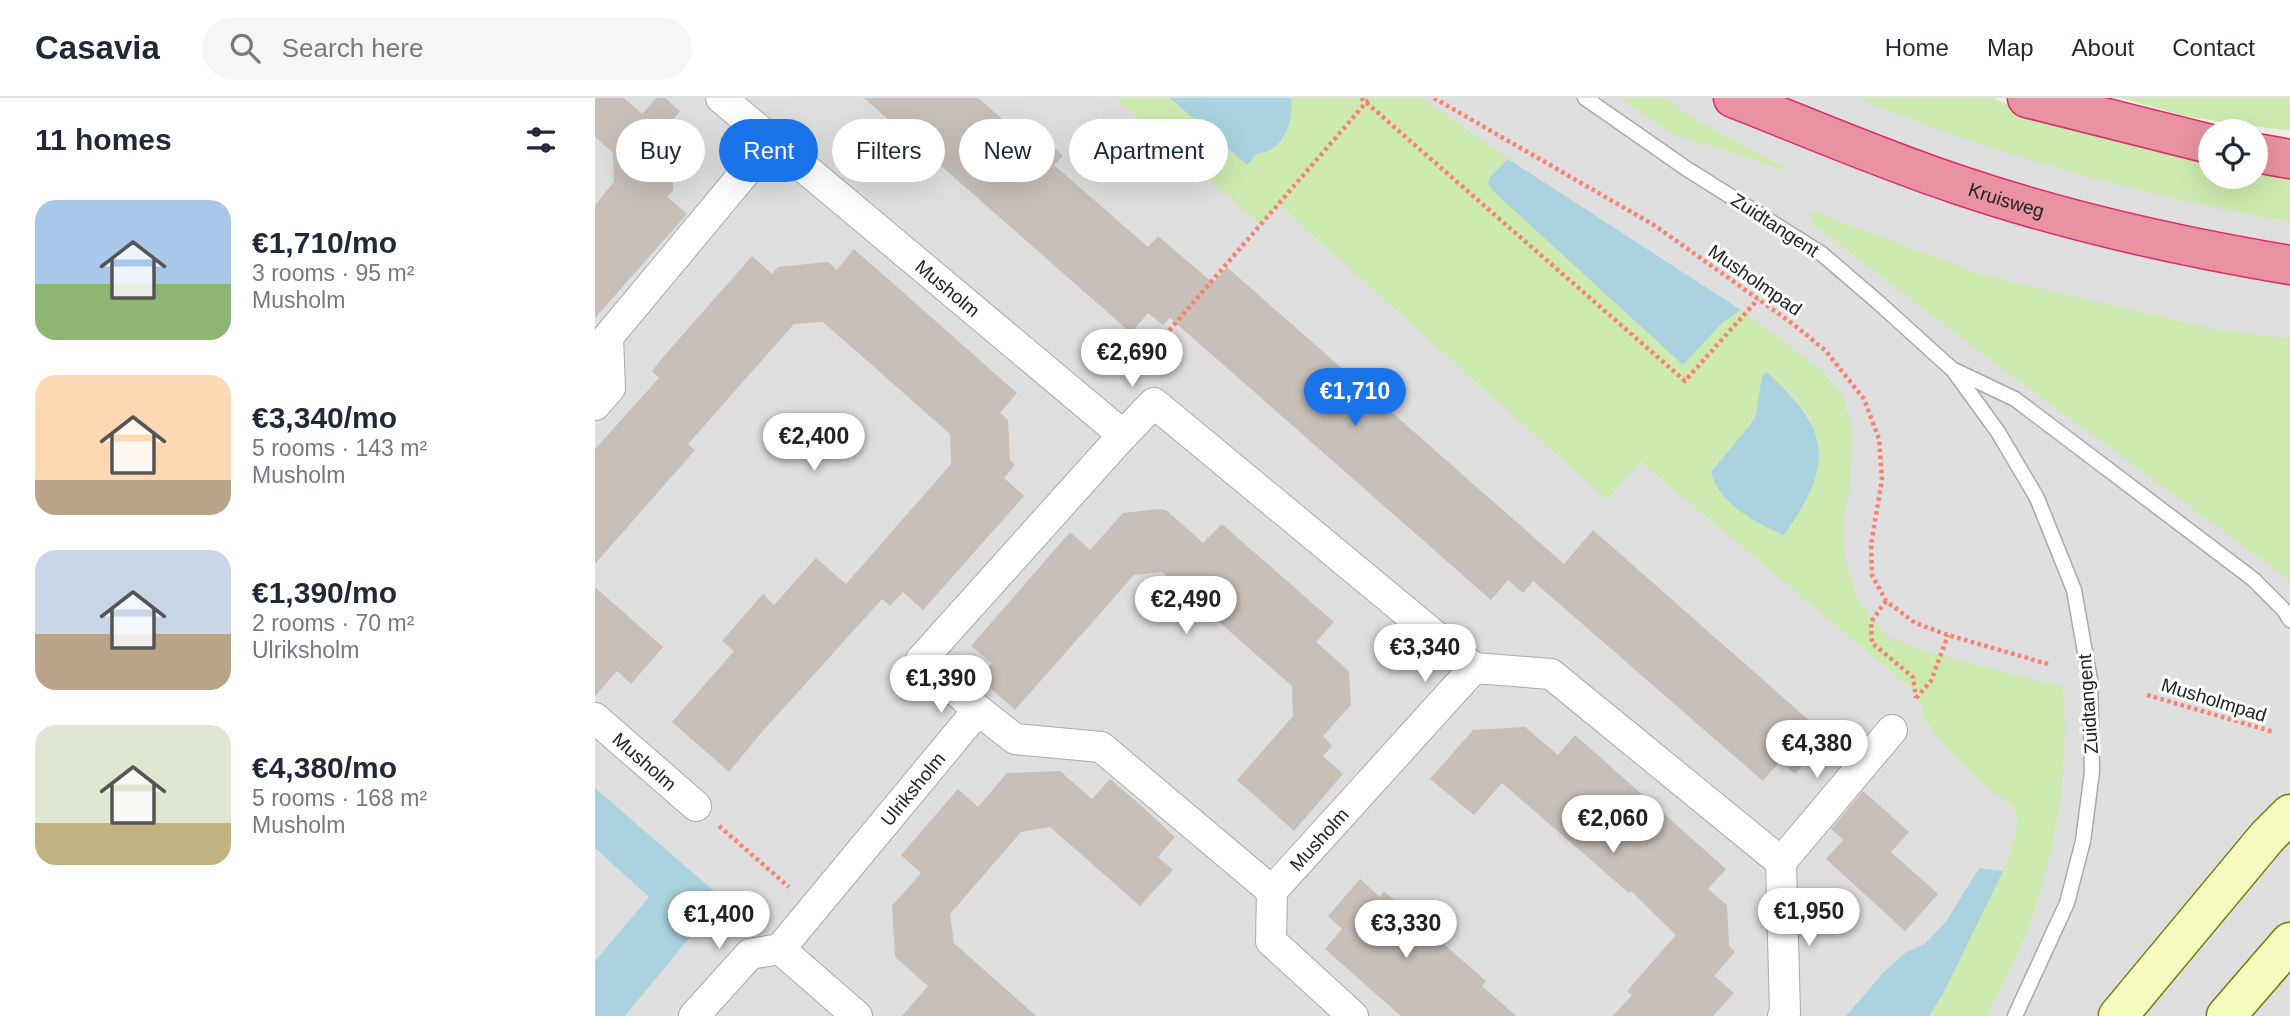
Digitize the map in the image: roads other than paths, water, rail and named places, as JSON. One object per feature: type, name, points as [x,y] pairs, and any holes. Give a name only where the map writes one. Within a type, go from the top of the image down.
[{"type":"highway","name":"Kruisweg","points":[[1733,98],[1968,188],[2108,230],[2290,265]]},
{"type":"highway","points":[[2027,98],[2198,141]]},
{"type":"highway","points":[[2268,155],[2290,159]]},
{"type":"main road","points":[[2118,1016],[2258,847],[2290,814]]},
{"type":"main road","points":[[2226,1016],[2290,942]]},
{"type":"street","name":"Musholm","points":[[721,98],[746,119]]},
{"type":"street","name":"Musholm","points":[[818,179],[1123,435]]},
{"type":"street","points":[[595,405],[610,388],[608,337],[738,182]]},
{"type":"street","points":[[1353,1016],[1271,941],[1272,891],[1101,747],[1015,739],[921,660],[1154,403],[1473,668],[1551,674],[1781,862]]},
{"type":"street","name":"Musholm","points":[[1272,891],[1473,668]]},
{"type":"street","name":"Ulriksholm","points":[[780,949],[978,710]]},
{"type":"street","name":"Musholm","points":[[595,718],[696,806]]},
{"type":"street","points":[[1783,1016],[1781,862],[1892,730]]},
{"type":"street","points":[[694,1016],[750,954],[780,949],[856,1016]]},
{"type":"lane","name":"Zuidtangent","points":[[1585,98],[1687,169],[1822,254],[1953,370],[1998,432],[2037,498],[2074,590],[2090,680],[2092,772],[2083,841],[2067,903],[2015,1016]]},
{"type":"lane","name":"Zuidtangent","points":[[1953,370],[2015,399],[2253,579],[2284,610],[2290,620]]},
{"type":"water","points":[[1170,98],[1291,98],[1289,125],[1281,141],[1275,147],[1258,153],[1247,165],[1228,148],[1228,119],[1194,119]]},
{"type":"water","points":[[1508,159],[1741,310],[1723,322],[1683,365],[1493,191],[1488,183],[1490,177]]},
{"type":"water","points":[[1767,372],[1804,413],[1814,431],[1819,449],[1818,467],[1812,487],[1784,535],[1762,525],[1730,503],[1715,483],[1711,472],[1756,415],[1762,376]]},
{"type":"water","points":[[595,788],[722,898],[625,1016],[595,1016],[595,961],[649,897],[595,848]]},
{"type":"water","points":[[1979,868],[2003,871],[1944,992],[1929,1016],[1846,1016],[1883,973],[1905,953],[1926,943],[1947,920]]}]
